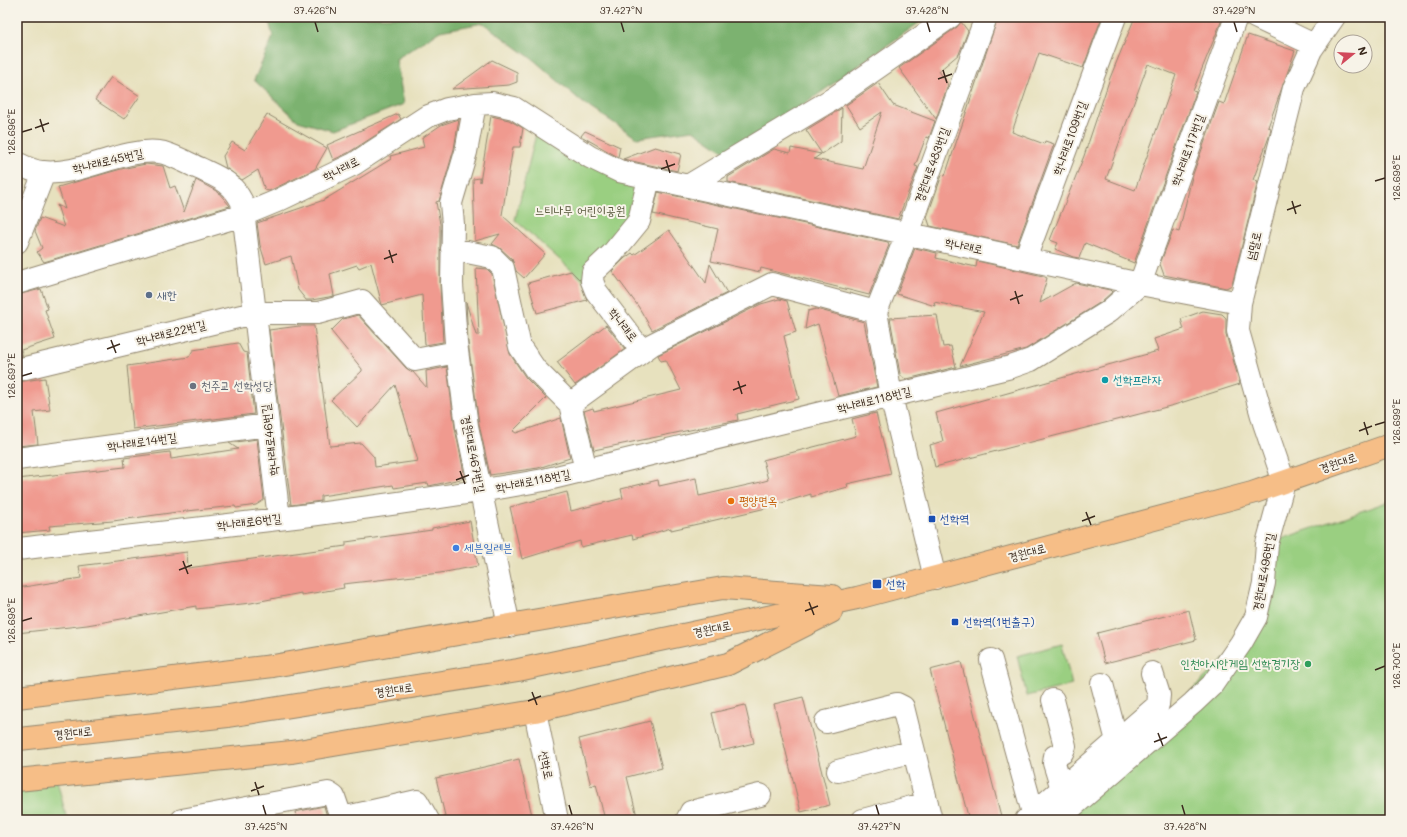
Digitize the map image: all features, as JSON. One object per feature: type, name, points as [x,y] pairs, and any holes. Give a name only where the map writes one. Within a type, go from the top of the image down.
[{"type":"main road","name":"경원대로","points":[[18,739],[228,716],[518,670],[857,598],[1252,494],[1390,445]]},
{"type":"main road","points":[[17,697],[273,666],[723,588],[857,598]]},
{"type":"main road","points":[[17,780],[292,752],[535,711],[728,664],[857,598]]},
{"type":"street","points":[[688,186],[834,98],[950,17]]},
{"type":"street","name":"경원대로483번길","points":[[876,312],[907,234],[986,17]]},
{"type":"street","name":"학나래로109번길","points":[[1025,259],[1115,17]]},
{"type":"street","name":"학나래로117번길","points":[[1140,284],[1236,17]]},
{"type":"street","points":[[1255,17],[1314,45]]},
{"type":"street","name":"넘말로","points":[[1284,482],[1264,423],[1238,332],[1240,302],[1294,88],[1314,45],[1334,17]]},
{"type":"street","name":"학나래로","points":[[19,277],[243,215],[277,201],[354,164],[426,117],[447,109],[475,104],[492,103],[514,108],[590,157],[617,170],[1140,284],[1240,302]]},
{"type":"street","name":"경원대로467번길","points":[[475,104],[466,152],[450,203],[452,284],[457,352],[467,426],[509,626]]},
{"type":"street","name":"학나래로45번길","points":[[17,163],[34,171],[44,173],[63,171],[143,152],[160,152],[224,179],[236,191],[242,202],[243,215]]},
{"type":"street","points":[[17,242],[44,173]]},
{"type":"street","name":"학나래로","points":[[642,351],[596,291],[592,281],[593,272],[612,254],[639,221],[649,178]]},
{"type":"street","name":"학나래로46번길","points":[[243,215],[279,519]]},
{"type":"street","points":[[452,249],[492,257],[504,268],[520,347],[535,369],[570,404],[642,351],[772,284],[876,312],[891,396],[935,578]]},
{"type":"street","name":"학나래로118번길","points":[[480,491],[544,480],[1011,367],[1031,360],[1108,312],[1140,284]]},
{"type":"street","points":[[254,313],[318,313],[362,301],[415,360],[457,352]]},
{"type":"street","name":"학나래로22번길","points":[[17,370],[254,313]]},
{"type":"street","name":"학나래로118번길","points":[[570,404],[586,470]]},
{"type":"street","name":"학나래로14번길","points":[[17,459],[268,424]]},
{"type":"street","name":"경원대로496번길","points":[[1057,820],[1212,685],[1241,643],[1256,617],[1264,583],[1267,544],[1284,482]]},
{"type":"street","name":"학나래로6번길","points":[[17,549],[279,519],[480,491]]},
{"type":"street","points":[[991,660],[1029,817],[1158,705],[1159,695],[1152,673]]},
{"type":"street","points":[[1102,684],[1117,741]]},
{"type":"street","points":[[1054,700],[1065,746],[1062,753],[1055,756],[1054,762],[1062,789]]},
{"type":"street","points":[[826,722],[897,704],[903,707],[929,811],[863,820]]},
{"type":"street","name":"선학로","points":[[535,711],[557,820]]},
{"type":"street","points":[[838,771],[914,751]]},
{"type":"street","points":[[187,820],[281,811],[328,793],[334,797],[342,819],[417,801],[428,820]]},
{"type":"street","points":[[687,820],[691,812],[717,813],[760,795]]},
{"type":"green space","points":[[268,17],[927,17],[799,108],[725,152],[693,130],[637,138],[582,102],[535,61],[483,23],[440,31],[396,59],[404,104],[333,131],[298,121],[254,80],[273,37]]},
{"type":"green space","name":"느티나무 어린이공원","points":[[538,126],[647,179],[638,221],[586,283],[515,220]]},
{"type":"green space","name":"인천아시안게임 선학경기장","points":[[1390,501],[1390,820],[1056,820],[1241,643],[1267,544]]},
{"type":"green space","points":[[1062,644],[1072,685],[1027,696],[1017,656]]},
{"type":"green space","points":[[56,776],[67,820],[17,820],[17,780]]},
{"type":"building","points":[[998,17],[1102,17],[1083,68],[1039,53],[1012,132],[1044,144],[1045,141],[1054,144],[1017,245],[930,226],[927,217],[942,175],[945,176]]},
{"type":"building","points":[[1135,17],[1223,17],[1193,91],[1196,92],[1134,263],[1085,243],[1079,258],[1073,257],[1055,249],[1058,243],[1050,240],[1084,156],[1110,78]],"holes":[[[1148,64],[1176,75],[1135,190],[1106,179]]]},
{"type":"building","points":[[961,22],[968,31],[959,54],[939,71],[948,85],[936,119],[899,68],[957,27]]},
{"type":"building","points":[[1248,35],[1295,51],[1268,127],[1271,128],[1269,137],[1253,180],[1258,181],[1232,285],[1226,288],[1164,275],[1160,264],[1173,230],[1179,232],[1192,177],[1219,102],[1224,104]]},
{"type":"building","points":[[492,60],[517,72],[517,82],[509,85],[452,89]]},
{"type":"building","points":[[111,77],[140,96],[124,119],[95,100]]},
{"type":"building","points":[[878,83],[893,105],[935,121],[929,138],[926,137],[915,166],[918,167],[898,219],[728,182],[728,177],[774,149],[790,153],[791,148],[821,154],[814,159],[863,169],[882,112],[860,127],[846,105]]},
{"type":"building","points":[[842,108],[841,141],[822,154],[806,130]]},
{"type":"building","points":[[267,114],[327,148],[315,169],[269,191],[265,190],[258,170],[242,180],[226,168],[223,156],[232,142],[245,150]]},
{"type":"building","points":[[398,114],[401,119],[348,153],[333,160],[327,145]]},
{"type":"building","points":[[491,116],[509,120],[523,128],[520,147],[513,147],[502,215],[545,254],[524,278],[516,271],[512,259],[500,248],[492,244],[500,234],[475,241],[473,179],[480,178],[480,182]]},
{"type":"building","points":[[459,119],[454,149],[439,201],[436,202],[440,224],[440,284],[443,342],[425,345],[422,295],[382,305],[371,263],[359,268],[357,265],[330,274],[334,296],[312,300],[306,300],[298,290],[291,256],[266,264],[260,245],[257,223],[324,200],[391,159],[390,156],[424,147],[422,138],[441,125]]},
{"type":"building","points":[[585,131],[620,147],[618,157],[581,136]]},
{"type":"building","points":[[655,147],[681,154],[677,171],[623,159]]},
{"type":"building","points":[[146,164],[163,166],[170,188],[175,186],[184,212],[196,180],[218,192],[230,206],[44,262],[37,252],[42,248],[35,231],[40,218],[64,227],[57,205],[65,209],[58,187],[121,169]]},
{"type":"building","points":[[658,192],[888,242],[889,245],[869,295],[761,268],[760,272],[711,261],[718,229],[653,214]]},
{"type":"building","points":[[669,230],[706,283],[710,264],[727,293],[652,330],[638,306],[612,271],[625,258],[632,253],[634,255]]},
{"type":"building","points":[[915,248],[937,253],[936,258],[976,267],[977,261],[1043,276],[1047,278],[1040,303],[1076,283],[1110,290],[1112,292],[1101,302],[1026,349],[960,366],[984,312],[934,302],[935,306],[897,294]]},
{"type":"building","points":[[476,268],[487,269],[492,274],[510,354],[526,378],[546,398],[513,431],[516,433],[561,418],[570,458],[538,468],[490,475],[479,424],[468,342],[466,302],[476,335],[479,335]]},
{"type":"building","points":[[571,271],[580,280],[587,300],[537,313],[528,283]]},
{"type":"building","points":[[41,289],[48,309],[45,310],[55,339],[21,350],[23,356],[17,357],[17,295]]},
{"type":"building","points":[[779,299],[787,301],[796,332],[784,336],[799,399],[737,414],[738,420],[594,450],[584,411],[593,408],[594,411],[681,390],[666,360],[661,361],[658,355],[761,304]]},
{"type":"building","points":[[816,309],[864,322],[877,387],[838,396],[818,324],[805,329],[808,311]]},
{"type":"building","name":"선학프라자","points":[[1203,311],[1222,314],[1226,318],[1226,334],[1240,384],[1174,405],[935,467],[930,445],[943,441],[936,413],[1158,351],[1154,339],[1184,329],[1181,319]]},
{"type":"building","points":[[358,315],[406,368],[413,372],[427,388],[426,371],[447,367],[455,428],[465,478],[429,486],[428,483],[394,488],[393,485],[321,496],[321,501],[291,505],[269,330],[299,326],[314,326],[330,446],[361,443],[374,457],[375,467],[418,461],[395,385],[357,427],[331,400],[362,371],[362,369],[331,331],[343,319]]},
{"type":"building","points":[[937,315],[943,347],[951,346],[956,367],[907,379],[903,378],[900,374],[890,318]]},
{"type":"building","points":[[606,325],[625,349],[575,385],[557,362]]},
{"type":"building","name":"천주교 선학성당","points":[[238,343],[243,352],[247,353],[254,414],[133,429],[127,366],[189,357],[193,350]]},
{"type":"building","points":[[45,378],[50,410],[34,412],[38,444],[17,446],[17,382]]},
{"type":"building","points":[[876,413],[891,474],[847,484],[848,487],[811,497],[811,494],[762,509],[671,530],[671,528],[633,539],[632,535],[581,547],[580,541],[522,559],[510,507],[567,492],[571,511],[623,498],[621,489],[658,480],[659,486],[696,478],[699,496],[761,482],[768,480],[763,460],[856,436],[852,419]]},
{"type":"building","points":[[257,439],[264,500],[256,505],[236,508],[235,506],[177,512],[113,521],[49,526],[50,530],[17,533],[17,479],[125,467],[124,458],[170,452],[171,459],[238,449],[229,443]]},
{"type":"building","points":[[470,521],[478,566],[440,573],[343,584],[344,588],[301,595],[301,593],[251,603],[196,609],[196,606],[87,625],[17,633],[17,588],[81,578],[79,566],[187,552],[188,568],[346,546],[346,542],[432,530],[432,528]]},
{"type":"building","points":[[1189,610],[1196,640],[1105,663],[1097,633]]},
{"type":"building","points":[[961,662],[1002,820],[969,820],[930,670]]},
{"type":"building","points":[[803,697],[830,805],[801,812],[774,704]]},
{"type":"building","points":[[745,705],[754,743],[721,751],[712,713]]},
{"type":"building","points":[[650,721],[662,768],[627,777],[638,820],[605,820],[596,784],[591,786],[579,739]]},
{"type":"building","points":[[519,759],[533,820],[446,820],[436,778]]},
{"type":"building","points":[[324,806],[328,820],[297,820],[295,812]]},
{"type":"place","name":"새한","points":[[149,295]]},
{"type":"place","name":"선학프라자","points":[[1105,380]]},
{"type":"place","name":"천주교 선학성당","points":[[193,386]]},
{"type":"place","name":"평양면옥","points":[[731,501]]},
{"type":"place","name":"선학역","points":[[932,519]]},
{"type":"place","name":"세븐일레븐","points":[[456,548]]},
{"type":"place","name":"선학","points":[[877,584]]},
{"type":"place","name":"선학역(1번출구)","points":[[955,622]]},
{"type":"place","name":"인천아시안게임 선학경기장","points":[[1308,664]]}]
